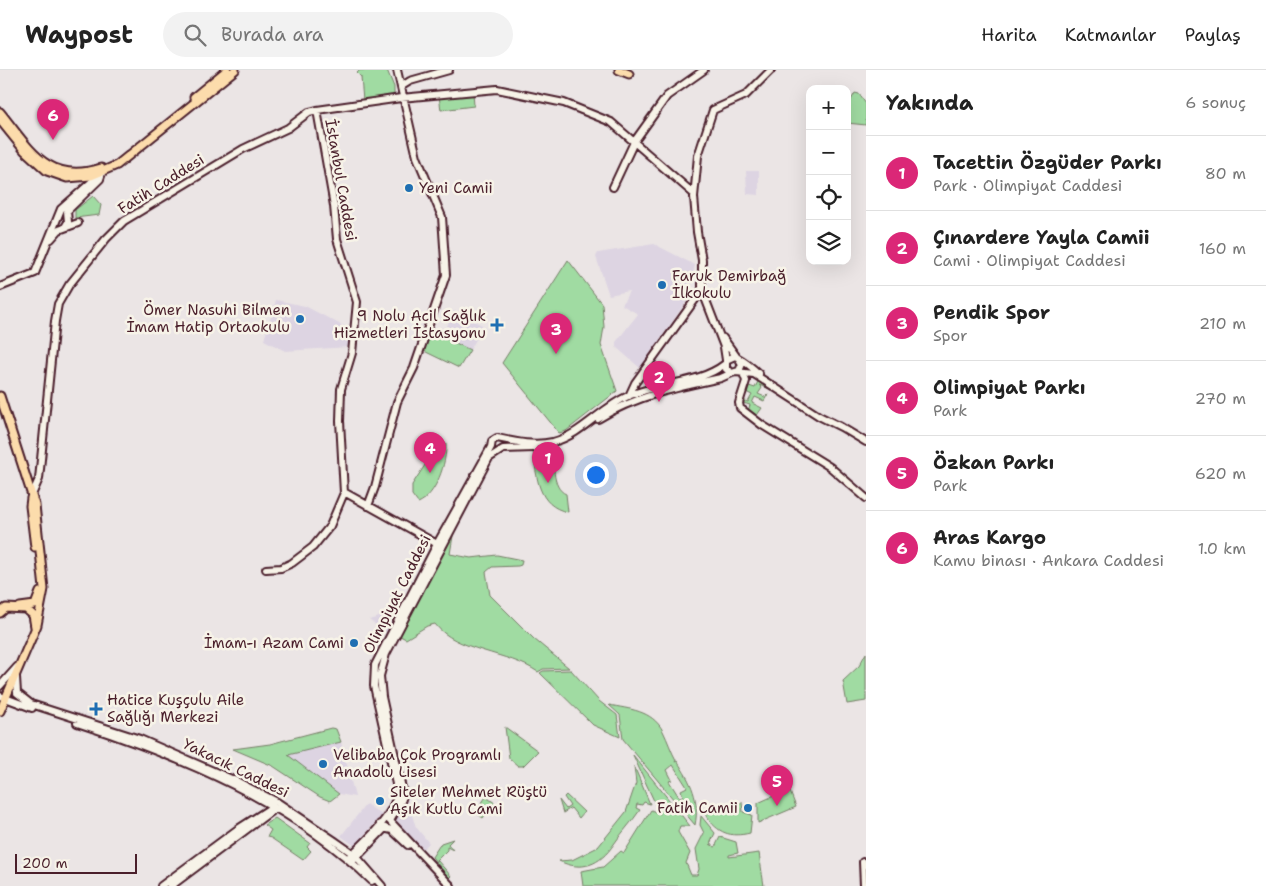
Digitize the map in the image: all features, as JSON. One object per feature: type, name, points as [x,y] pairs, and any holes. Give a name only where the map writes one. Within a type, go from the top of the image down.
[{"type":"main road","points":[[0,112],[34,155],[48,166],[72,174],[99,172],[113,163],[227,70]]},
{"type":"main road","points":[[0,120],[34,161],[53,174],[73,179],[117,165],[236,70]]},
{"type":"main road","points":[[619,70],[629,74],[626,70]]},
{"type":"main road","name":"Yakacık Caddesi","points":[[0,396],[35,505],[44,589],[41,614],[26,650],[2,697]]},
{"type":"main road","name":"Yakacık Caddesi","points":[[20,607],[35,605],[40,592],[30,506],[31,497]]},
{"type":"main road","points":[[3,610],[20,607],[31,612],[34,631]]},
{"type":"main road","points":[[0,710],[2,697]]},
{"type":"street","points":[[368,506],[375,488],[397,402],[414,368],[446,274],[442,217],[417,157],[403,99],[393,70]]},
{"type":"street","points":[[397,70],[402,86],[403,99]]},
{"type":"street","points":[[402,86],[410,81],[449,70]]},
{"type":"street","points":[[613,187],[634,142],[667,96],[704,70]]},
{"type":"street","points":[[771,70],[746,95],[713,110],[698,156],[694,194],[697,232],[702,260],[702,290],[718,330],[726,369],[737,373],[754,374],[819,416],[866,442]]},
{"type":"street","points":[[317,110],[497,89],[564,102],[588,110],[611,122],[694,194]]},
{"type":"street","name":"İstanbul Caddesi","points":[[266,569],[280,568],[292,563],[313,547],[334,520],[344,492],[340,421],[341,389],[352,353],[357,302],[337,239],[334,206],[317,110]]},
{"type":"street","name":"Fatih Caddesi","points":[[31,497],[39,479],[54,321],[58,304],[69,285],[106,238],[124,221],[243,148],[288,128],[309,112],[317,110]]},
{"type":"street","points":[[65,227],[68,222],[69,208],[100,179],[99,172]]},
{"type":"street","points":[[0,287],[35,273],[61,209],[96,178],[99,172]]},
{"type":"street","points":[[48,242],[57,232],[78,223],[61,216],[57,220]]},
{"type":"street","points":[[57,220],[58,227],[65,227]]},
{"type":"street","points":[[629,396],[635,384],[702,290]]},
{"type":"street","points":[[718,330],[738,358],[742,366],[737,373],[627,403],[599,418],[575,436],[558,444],[531,448],[493,449],[495,439],[540,444],[563,439],[609,407],[629,396],[708,374],[732,356],[738,358],[774,386]]},
{"type":"street","points":[[737,373],[746,381],[739,403],[740,408],[762,425],[830,468],[866,498]]},
{"type":"street","points":[[502,441],[503,449]]},
{"type":"street","name":"Olimpiyat Caddesi","points":[[353,858],[386,824],[401,793],[374,686],[375,665],[493,449]]},
{"type":"street","points":[[344,492],[439,545]]},
{"type":"street","name":"Yakacık Caddesi","points":[[26,650],[15,683],[17,693],[24,700],[156,744],[236,781],[274,804]]},
{"type":"street","name":"Yakacık Caddesi","points":[[0,686],[18,666]]},
{"type":"street","name":"Yakacık Caddesi","points":[[2,697],[151,748],[274,804],[310,823],[353,858],[382,886]]},
{"type":"street","points":[[161,886],[274,804]]},
{"type":"street","points":[[171,886],[274,804]]},
{"type":"street","points":[[386,824],[396,825],[446,886]]},
{"type":"street","points":[[421,856],[451,886]]},
{"type":"street","name":"Yakacık Caddesi","points":[[353,858],[377,886]]},
{"type":"street","points":[[863,862],[864,886]]},
{"type":"shaded area","points":[[746,171],[759,171],[759,195],[747,194]]},
{"type":"shaded area","points":[[654,244],[695,265],[686,302],[640,368],[616,347],[616,342],[638,314],[622,305],[629,291],[609,295],[596,257],[598,253]]},
{"type":"shaded area","name":"Ömer Nasuhi Bilmen İmam Hatip Ortaokulu","points":[[276,300],[305,306],[347,328],[351,335],[349,347],[285,351],[264,340]]},
{"type":"shaded area","points":[[454,311],[484,326],[470,350],[442,337]]},
{"type":"shaded area","points":[[389,614],[392,623],[386,632],[369,620]]},
{"type":"shaded area","name":"Velibaba Çok Programlı Anadolu Lisesi","points":[[341,742],[355,797],[339,794],[287,755]]},
{"type":"shaded area","points":[[407,801],[416,827],[429,843],[424,848],[418,848],[394,822],[393,819]]},
{"type":"shaded area","points":[[366,804],[382,815],[355,846],[341,836]]},
{"type":"green space","points":[[360,70],[387,70],[394,87],[394,95],[363,101],[361,77],[357,73]]},
{"type":"green space","points":[[473,92],[474,106],[441,110],[439,96]]},
{"type":"green space","points":[[855,93],[859,94],[866,104],[866,125],[851,123],[851,100]]},
{"type":"green space","points":[[93,196],[101,205],[99,215],[75,218],[75,210]]},
{"type":"green space","points":[[568,260],[602,304],[604,327],[601,345],[617,391],[566,431],[559,433],[502,363]]},
{"type":"green space","points":[[431,331],[470,350],[459,368],[424,351]]},
{"type":"green space","points":[[759,379],[771,386],[770,389],[759,385],[762,388],[758,394],[765,397],[768,394],[764,401],[755,397],[752,403],[762,408],[755,418],[744,410],[748,411],[750,405],[743,403],[743,407],[740,404],[741,399],[748,402],[752,395],[744,391],[746,385],[755,388]]},
{"type":"green space","points":[[440,442],[446,444],[446,451],[439,478],[430,493],[418,503],[412,495],[412,485]]},
{"type":"green space","points":[[554,447],[556,480],[561,491],[566,494],[568,512],[550,504],[540,489],[538,480],[533,451]]},
{"type":"green space","points":[[454,530],[450,554],[471,558],[497,555],[522,560],[521,565],[518,566],[492,567],[486,572],[490,595],[534,639],[569,668],[543,669],[538,672],[526,665],[455,640],[435,624],[427,626],[406,639],[400,636]]},
{"type":"green space","points":[[866,653],[866,701],[847,704],[843,681],[859,666]]},
{"type":"green space","points":[[571,670],[599,701],[617,715],[620,737],[593,725],[540,673],[543,671]]},
{"type":"green space","points":[[609,705],[632,709],[646,715],[653,719],[663,731],[676,760],[675,762],[677,761],[682,769],[693,792],[696,807],[695,825],[623,739],[620,715]],"holes":[[[673,765],[687,787],[681,790],[683,796],[679,797],[669,781],[672,780],[667,770]]]},
{"type":"green space","points":[[505,727],[538,751],[523,766],[518,766],[509,758]]},
{"type":"green space","points":[[331,728],[336,729],[341,742],[288,755],[339,794],[330,801],[320,797],[273,766],[233,749],[270,744]]},
{"type":"green space","points":[[633,755],[690,826],[680,826],[678,832],[690,853],[686,863],[691,875],[697,875],[699,869],[696,849],[704,833],[700,825],[701,816],[715,833],[710,844],[715,847],[720,837],[736,842],[738,853],[729,855],[729,857],[759,853],[764,886],[583,886],[581,871],[603,867],[621,851],[624,853],[651,810],[660,814]]},
{"type":"green space","points":[[634,766],[650,804],[644,802],[642,805],[637,804],[636,808],[640,810],[609,851],[597,862],[575,866],[559,861],[572,860],[598,847],[626,812],[636,783]]},
{"type":"green space","points":[[789,789],[796,807],[758,823],[758,803]]},
{"type":"green space","points":[[566,795],[584,812],[579,818],[571,808],[563,813],[559,800],[566,809],[570,806],[564,797]]},
{"type":"green space","points":[[486,797],[495,803],[483,818],[475,812]]},
{"type":"green space","points":[[742,802],[743,812],[752,815],[750,833],[736,835],[725,833],[715,827],[706,816],[707,813]]},
{"type":"green space","points":[[275,818],[310,843],[307,847],[311,851],[303,860],[267,837],[271,830],[264,825]]},
{"type":"green space","points":[[453,839],[448,844],[453,850],[447,847],[447,850],[437,860],[451,876],[449,878],[432,857],[441,843]]},
{"type":"place","name":"Aras Kargo","points":[[53,140]]},
{"type":"place","name":"Yeni Camii","points":[[409,188]]},
{"type":"place","name":"Faruk Demirbağ İlkokulu","points":[[662,285]]},
{"type":"place","name":"Ömer Nasuhi Bilmen İmam Hatip Ortaokulu","points":[[300,319]]},
{"type":"place","name":"9 Nolu Acil Sağlık Hizmetleri İstasyonu","points":[[497,325]]},
{"type":"place","name":"Pendik Spor","points":[[556,354]]},
{"type":"place","name":"Çınardere Yayla Camii","points":[[659,402]]},
{"type":"place","name":"Olimpiyat Parkı","points":[[430,473]]},
{"type":"place","name":"Tacettin Özgüder Parkı","points":[[548,483]]},
{"type":"place","name":"İmam-ı Azam Cami","points":[[354,643]]},
{"type":"place","name":"Hatice Kuşçulu Aile Sağlığı Merkezi","points":[[96,709]]},
{"type":"place","name":"Velibaba Çok Programlı Anadolu Lisesi","points":[[323,764]]},
{"type":"place","name":"Siteler Mehmet Rüştü Aşık Kutlu Cami","points":[[380,801]]},
{"type":"place","name":"Özkan Parkı","points":[[777,806]]},
{"type":"place","name":"Fatih Camii","points":[[748,808]]}]
